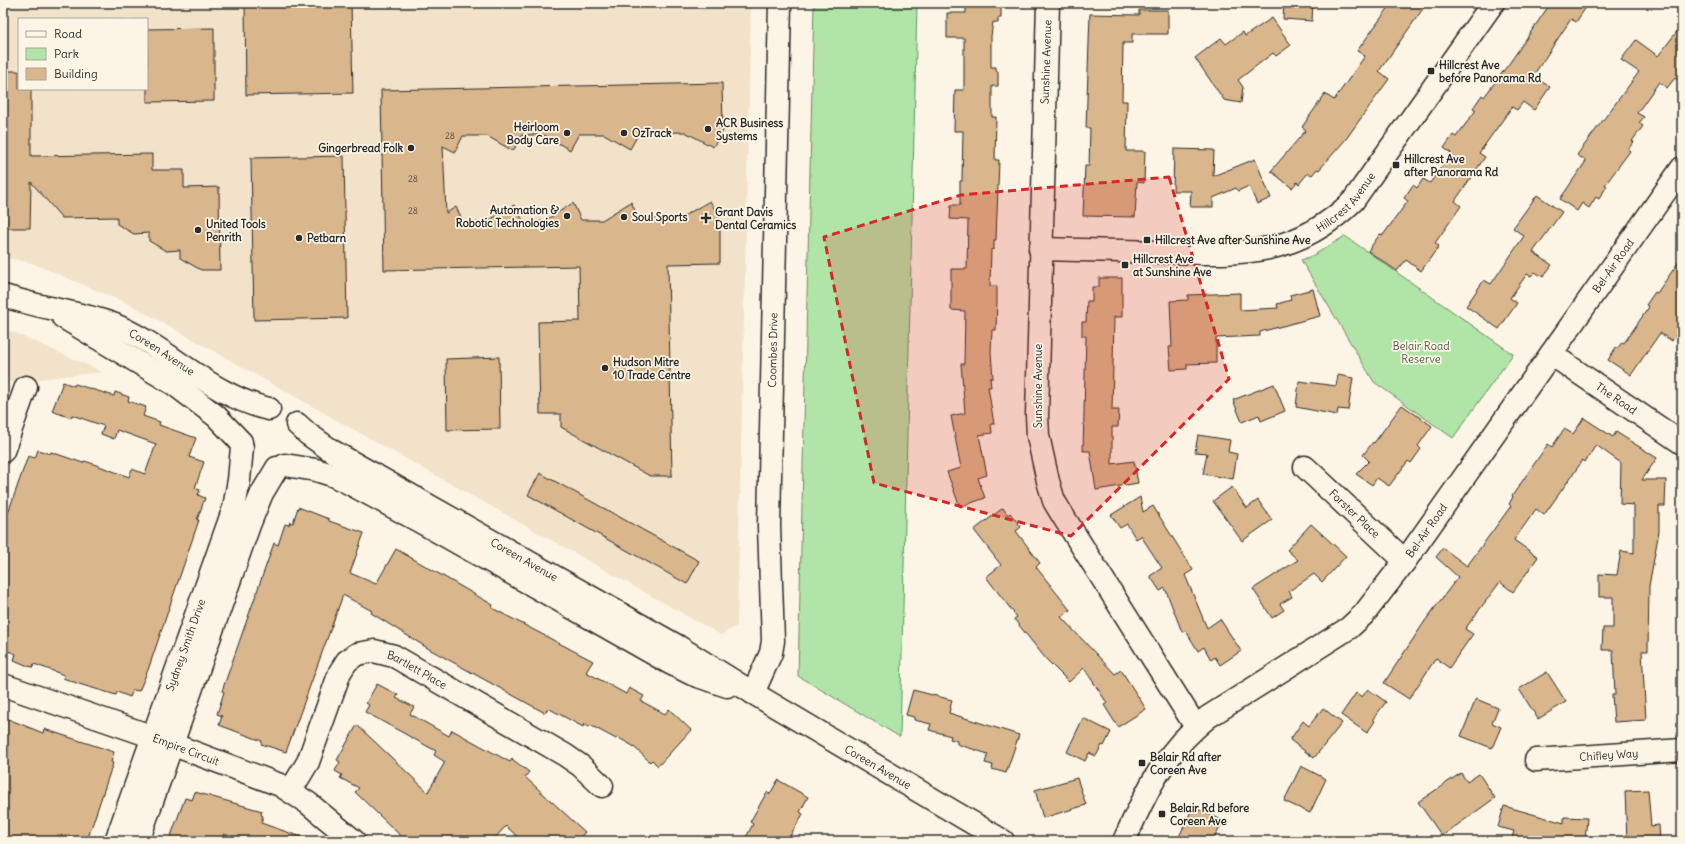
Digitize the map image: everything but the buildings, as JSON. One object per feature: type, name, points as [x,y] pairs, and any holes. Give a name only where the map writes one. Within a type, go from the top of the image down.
[{"type":"street","name":"Coombes Drive","points":[[753,694],[772,653],[773,641],[769,526],[780,3]]},
{"type":"street","name":"Sunshine Avenue","points":[[1048,3],[1040,249],[1037,415],[1038,436],[1054,501],[1196,727]]},
{"type":"street","name":"Hillcrest Avenue","points":[[1040,249],[1233,253],[1277,247],[1315,230],[1334,218],[1353,201],[1493,3]]},
{"type":"street","name":"Bel-Air Road","points":[[1124,841],[1140,804],[1161,765],[1177,745],[1196,727],[1208,717],[1357,621],[1405,561],[1682,168]]},
{"type":"street","name":"Coreen Avenue","points":[[3,296],[85,316],[115,326],[159,349],[227,393],[250,405],[269,409]]},
{"type":"street","name":"Coreen Avenue","points":[[48,308],[174,384],[216,416],[242,444]]},
{"type":"street","name":"The Road","points":[[1551,354],[1682,443]]},
{"type":"street","points":[[3,451],[26,387]]},
{"type":"street","points":[[269,409],[285,412],[297,424],[301,439],[300,447],[294,457],[281,466],[268,468],[252,462],[242,444],[244,426],[248,420],[254,414],[269,409]]},
{"type":"street","name":"Coreen Avenue","points":[[297,424],[308,434],[332,450],[679,647],[753,694],[1004,841]]},
{"type":"street","name":"Sydney Smith Drive","points":[[138,841],[163,741],[234,508],[239,480],[242,444]]},
{"type":"street","name":"Coreen Avenue","points":[[281,466],[332,475],[421,522],[670,663],[714,682],[753,694]]},
{"type":"street","name":"Sydney Smith Drive","points":[[116,841],[163,741],[262,493],[281,466]]},
{"type":"street","name":"Forster Place","points":[[1305,467],[1405,561]]},
{"type":"street","name":"Bartlett Place","points":[[291,790],[308,762],[343,667],[357,654],[374,651],[394,656],[565,755],[581,766],[602,786]]},
{"type":"street","name":"Empire Circuit","points":[[3,685],[263,777],[291,790],[354,841]]},
{"type":"street","name":"Chifley Way","points":[[1536,760],[1682,750]]},
{"type":"highlighted area","points":[[1169,177],[1229,379],[1071,536],[874,483],[824,237],[961,195]]},
{"type":"shaded area","points":[[3,3],[751,3],[737,626],[721,635],[133,306],[32,263],[3,257]]},
{"type":"shaded area","points":[[3,330],[13,332],[103,372],[3,383]]},
{"type":"green space","points":[[814,3],[917,3],[900,737],[798,676]]},
{"type":"green space","name":"Belair Road Reserve","points":[[1345,236],[1513,354],[1453,438],[1374,382],[1301,260],[1314,255]]},
{"type":"place","name":"Hillcrest Ave before Panorama Rd","points":[[1431,71]]},
{"type":"place","name":"ACR Business Systems","points":[[708,129]]},
{"type":"place","name":"Heirloom Body Care","points":[[567,133]]},
{"type":"place","name":"OzTrack","points":[[624,133]]},
{"type":"place","name":"Gingerbread Folk","points":[[411,148]]},
{"type":"place","name":"Hillcrest Ave after Panorama Rd","points":[[1396,165]]},
{"type":"place","name":"Automation & Robotic Technologies","points":[[567,216]]},
{"type":"place","name":"Soul Sports","points":[[624,217]]},
{"type":"place","name":"Grant Davis Dental Ceramics","points":[[706,218]]},
{"type":"place","name":"United Tools Penrith","points":[[198,230]]},
{"type":"place","name":"Petbarn","points":[[299,238]]},
{"type":"place","name":"Hillcrest Ave after Sunshine Ave","points":[[1147,240]]},
{"type":"place","name":"Hillcrest Ave at Sunshine Ave","points":[[1125,265]]},
{"type":"place","name":"Hudson Mitre 10 Trade Centre","points":[[605,368]]},
{"type":"place","name":"Belair Rd after Coreen Ave","points":[[1142,763]]},
{"type":"place","name":"Belair Rd before Coreen Ave","points":[[1162,814]]}]
